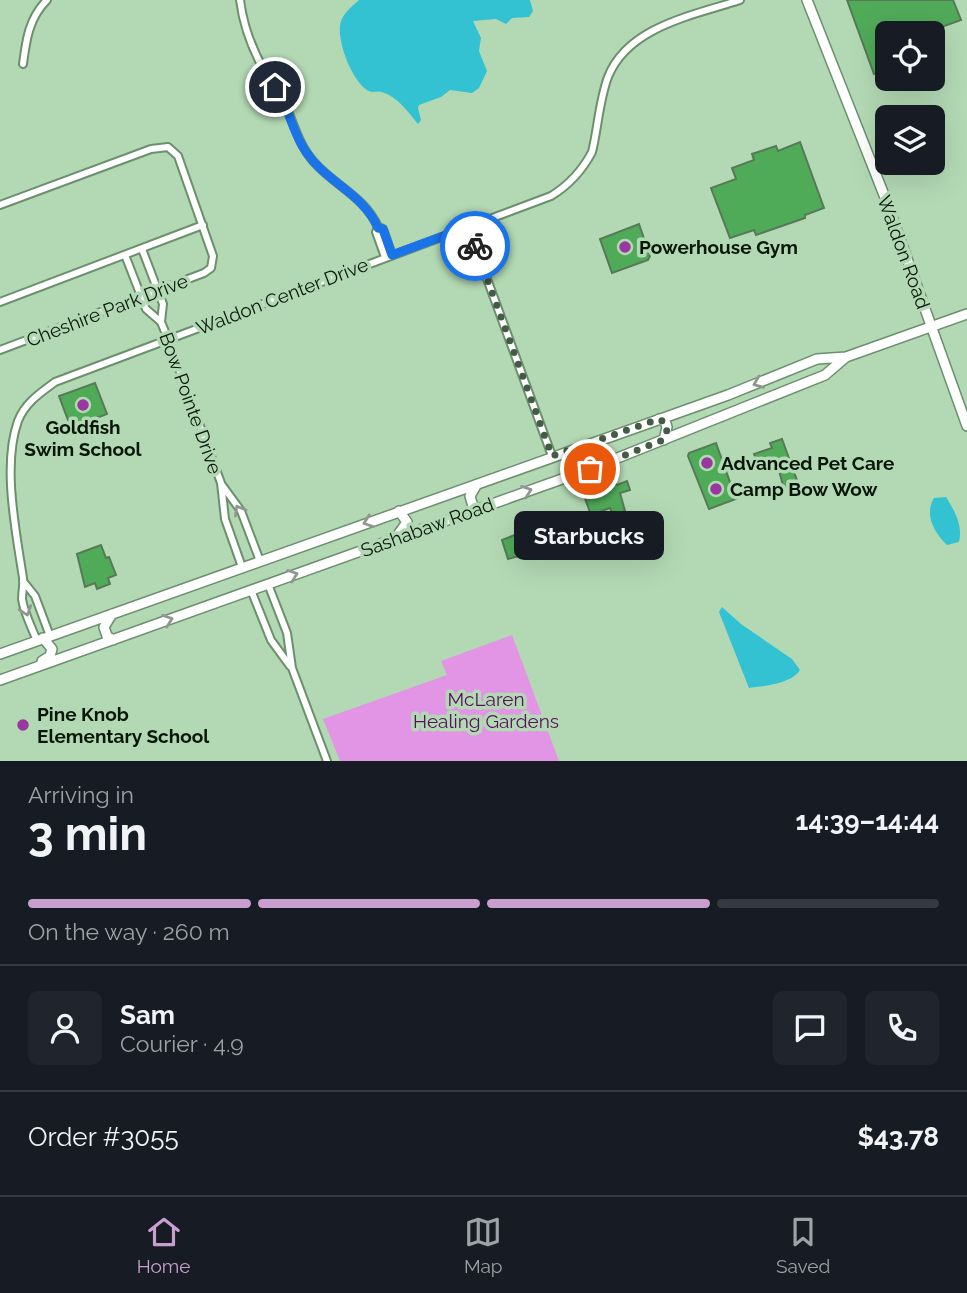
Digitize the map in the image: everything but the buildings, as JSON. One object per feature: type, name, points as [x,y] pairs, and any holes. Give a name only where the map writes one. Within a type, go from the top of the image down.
[{"type":"main road","name":"Waldon Road","points":[[807,0],[886,200],[967,426]]},
{"type":"main road","name":"Sashabaw Road","points":[[0,680],[663,440],[825,375],[846,358],[967,314]]},
{"type":"main road","name":"Sashabaw Road","points":[[0,654],[659,419],[817,359],[846,358]]},
{"type":"main road","points":[[781,374],[788,390]]},
{"type":"main road","points":[[659,419],[667,427],[663,440]]},
{"type":"main road","points":[[474,510],[470,496],[479,482]]},
{"type":"main road","points":[[394,539],[407,525],[405,516],[399,511]]},
{"type":"main road","points":[[113,613],[104,627],[107,636],[113,639]]},
{"type":"main road","points":[[32,668],[51,654],[51,644],[43,638]]},
{"type":"street","points":[[23,64],[26,37],[34,18],[47,0]]},
{"type":"street","points":[[240,0],[265,73],[282,97],[306,152],[315,164],[353,193],[374,217],[378,228],[376,232],[388,256]]},
{"type":"street","name":"Waldon Center Drive","points":[[43,638],[22,601],[23,581],[15,522],[11,461],[13,440],[26,406],[55,382],[551,196],[565,188],[579,174],[592,152],[609,75],[632,44],[647,33],[740,0]]},
{"type":"street","name":"Cheshire Park Drive","points":[[0,205],[164,146],[171,148],[178,156],[214,256],[211,268],[204,273],[0,350]]},
{"type":"street","points":[[0,302],[203,225]]},
{"type":"street","points":[[468,227],[552,456]]},
{"type":"street","name":"Bow Pointe Drive","points":[[142,249],[163,306],[161,322],[221,483],[225,519],[242,567]]},
{"type":"street","name":"Bow Pointe Drive","points":[[125,255],[149,313],[161,322]]},
{"type":"street","name":"Bow Pointe Drive","points":[[221,483],[241,511],[260,561]]},
{"type":"street","name":"Waldon Center Drive","points":[[23,581],[35,596],[43,638]]},
{"type":"street","points":[[268,584],[288,633],[292,668],[327,761]]},
{"type":"street","points":[[251,590],[271,640],[292,668]]},
{"type":"green space","name":"McLaren Healing Gardens","points":[[512,635],[559,761],[340,761],[323,719],[447,675],[441,661]]},
{"type":"water","points":[[359,0],[530,0],[533,11],[529,17],[512,18],[506,24],[496,19],[473,21],[481,38],[479,51],[487,71],[479,88],[472,93],[450,90],[441,97],[419,105],[421,120],[418,124],[393,98],[382,92],[367,90],[351,70],[341,42],[340,26],[344,15]]},
{"type":"water","points":[[946,497],[960,530],[959,542],[947,545],[938,535],[930,517],[934,498]]},
{"type":"water","points":[[722,607],[741,624],[792,659],[800,670],[796,675],[784,681],[749,688],[719,612]]},
{"type":"way so far","points":[[475,246],[552,456],[659,419],[666,423],[667,430],[663,440],[590,469]]},
{"type":"place","name":"Powerhouse Gym","points":[[625,247]]},
{"type":"place","name":"Goldfish Swim School","points":[[83,405]]},
{"type":"place","name":"Advanced Pet Care","points":[[707,463]]},
{"type":"place","name":"Starbucks","points":[[590,469]]},
{"type":"place","name":"Camp Bow Wow","points":[[716,489]]},
{"type":"place","name":"Pine Knob Elementary School","points":[[23,725]]},
{"type":"route","points":[[275,87],[306,152],[315,164],[353,193],[374,217],[378,228],[383,229],[392,255],[468,227],[475,246]]}]
